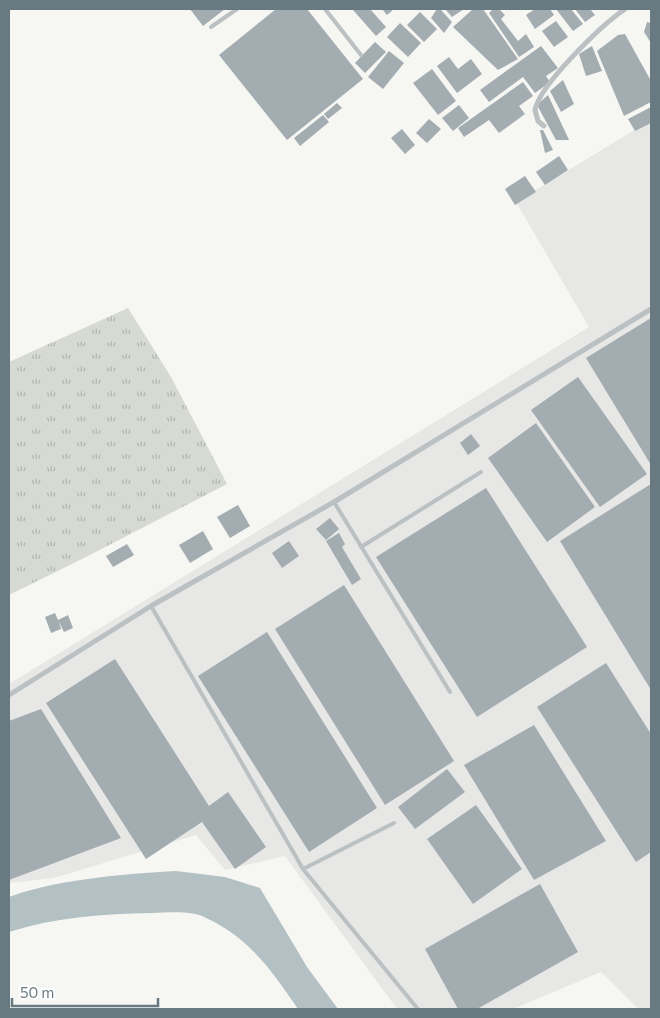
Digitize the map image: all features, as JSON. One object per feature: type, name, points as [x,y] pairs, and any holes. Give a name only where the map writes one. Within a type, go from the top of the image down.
[{"type":"street","points":[[544,126],[538,121],[535,110],[549,85],[585,44],[625,9]]},
{"type":"street","points":[[9,695],[151,606],[334,502],[651,309]]},
{"type":"lane","points":[[211,27],[237,9]]},
{"type":"lane","points":[[325,9],[361,55]]},
{"type":"lane","points":[[361,547],[481,472]]},
{"type":"lane","points":[[334,502],[450,692]]},
{"type":"lane","points":[[151,606],[303,869],[417,1008]]},
{"type":"lane","points":[[303,869],[394,822]]},
{"type":"shaded area","points":[[651,120],[651,1009],[638,1009],[601,972],[513,1009],[397,1009],[285,856],[225,870],[196,835],[54,878],[9,883],[9,684],[589,327],[516,202]]},
{"type":"shaded area","points":[[176,871],[225,877],[260,888],[307,967],[338,1009],[298,1009],[269,968],[247,945],[220,925],[198,915],[172,912],[98,915],[44,923],[9,932],[9,897],[70,882],[113,876]]},
{"type":"green space","points":[[128,308],[171,377],[227,484],[9,595],[9,362]]},
{"type":"building","points":[[190,9],[225,9],[203,26]]},
{"type":"building","points":[[276,9],[307,9],[363,79],[287,140],[219,55]]},
{"type":"building","points":[[370,9],[386,27],[376,36],[353,10]]},
{"type":"building","points":[[382,9],[394,9],[387,15]]},
{"type":"building","points":[[437,9],[440,9],[452,22],[444,33],[431,18]]},
{"type":"building","points":[[445,9],[464,9],[452,17]]},
{"type":"building","points":[[473,9],[483,9],[518,59],[498,70],[453,27]]},
{"type":"building","points":[[493,9],[499,9],[505,15],[501,19],[518,41],[526,34],[534,47],[519,57],[489,13]]},
{"type":"building","points":[[535,9],[550,9],[554,15],[535,29],[526,15]]},
{"type":"building","points":[[556,9],[571,9],[583,24],[573,31]]},
{"type":"building","points":[[575,9],[590,9],[595,15],[585,22]]},
{"type":"building","points":[[420,12],[437,29],[424,42],[407,25]]},
{"type":"building","points":[[556,21],[568,37],[554,47],[542,31]]},
{"type":"building","points":[[647,22],[651,23],[651,43],[644,32]]},
{"type":"building","points":[[400,23],[421,43],[408,57],[387,37]]},
{"type":"building","points":[[625,34],[651,81],[651,102],[624,116],[597,51],[618,35]]},
{"type":"building","points":[[375,42],[386,52],[365,73],[355,63]]},
{"type":"building","points":[[541,46],[558,68],[546,76],[550,82],[535,93],[523,77],[489,102],[480,90]]},
{"type":"building","points":[[592,46],[602,71],[586,76],[579,54]]},
{"type":"building","points":[[389,51],[404,63],[383,89],[368,77]]},
{"type":"building","points":[[449,57],[458,69],[471,59],[482,74],[457,93],[437,66]]},
{"type":"building","points":[[432,69],[456,101],[438,115],[413,83]]},
{"type":"building","points":[[563,80],[574,104],[561,112],[550,91]]},
{"type":"building","points":[[523,82],[533,96],[519,106],[525,114],[499,133],[489,120],[464,137],[458,128]]},
{"type":"building","points":[[548,95],[569,140],[556,140],[537,105]]},
{"type":"building","points":[[337,103],[342,108],[328,119],[324,114]]},
{"type":"building","points":[[459,105],[469,118],[453,131],[442,118]]},
{"type":"building","points":[[651,107],[651,123],[635,131],[628,119]]},
{"type":"building","points":[[323,115],[329,122],[300,146],[294,138]]},
{"type":"building","points":[[429,119],[441,129],[427,143],[416,133]]},
{"type":"building","points":[[402,129],[415,145],[405,154],[391,138]]},
{"type":"building","points":[[540,130],[543,130],[553,150],[545,153]]},
{"type":"building","points":[[559,156],[568,170],[545,185],[536,172]]},
{"type":"building","points":[[525,176],[536,192],[515,205],[505,189]]},
{"type":"building","points":[[651,318],[651,465],[586,358]]},
{"type":"building","points":[[578,377],[647,474],[600,507],[531,410]]},
{"type":"building","points":[[536,423],[595,507],[547,542],[488,458]]},
{"type":"building","points":[[471,434],[480,446],[468,455],[460,443]]},
{"type":"building","points":[[651,484],[651,690],[560,541]]},
{"type":"building","points":[[486,488],[587,647],[477,717],[376,557]]},
{"type":"building","points":[[238,505],[250,526],[230,538],[217,517]]},
{"type":"building","points":[[330,518],[339,529],[326,540],[316,529]]},
{"type":"building","points":[[203,531],[213,549],[190,563],[179,545]]},
{"type":"building","points":[[339,533],[345,544],[342,547],[361,579],[352,585],[326,541]]},
{"type":"building","points":[[289,541],[299,556],[282,568],[272,553]]},
{"type":"building","points":[[127,544],[134,555],[113,567],[106,556]]},
{"type":"building","points":[[344,585],[454,761],[385,805],[275,629]]},
{"type":"building","points":[[55,613],[58,620],[68,615],[73,628],[64,632],[59,622],[61,629],[51,633],[45,617]]},
{"type":"building","points":[[267,632],[377,808],[309,852],[198,676]]},
{"type":"building","points":[[115,659],[209,806],[228,792],[266,847],[235,869],[202,822],[146,859],[46,703]]},
{"type":"building","points":[[606,663],[651,734],[651,852],[636,862],[537,707]]},
{"type":"building","points":[[41,709],[121,838],[9,880],[9,721]]},
{"type":"building","points":[[534,725],[606,841],[534,880],[464,765]]},
{"type":"building","points":[[447,769],[465,792],[415,829],[398,807]]},
{"type":"building","points":[[476,805],[522,869],[473,904],[427,839]]},
{"type":"building","points":[[540,884],[578,952],[477,1009],[458,1009],[425,949]]}]
